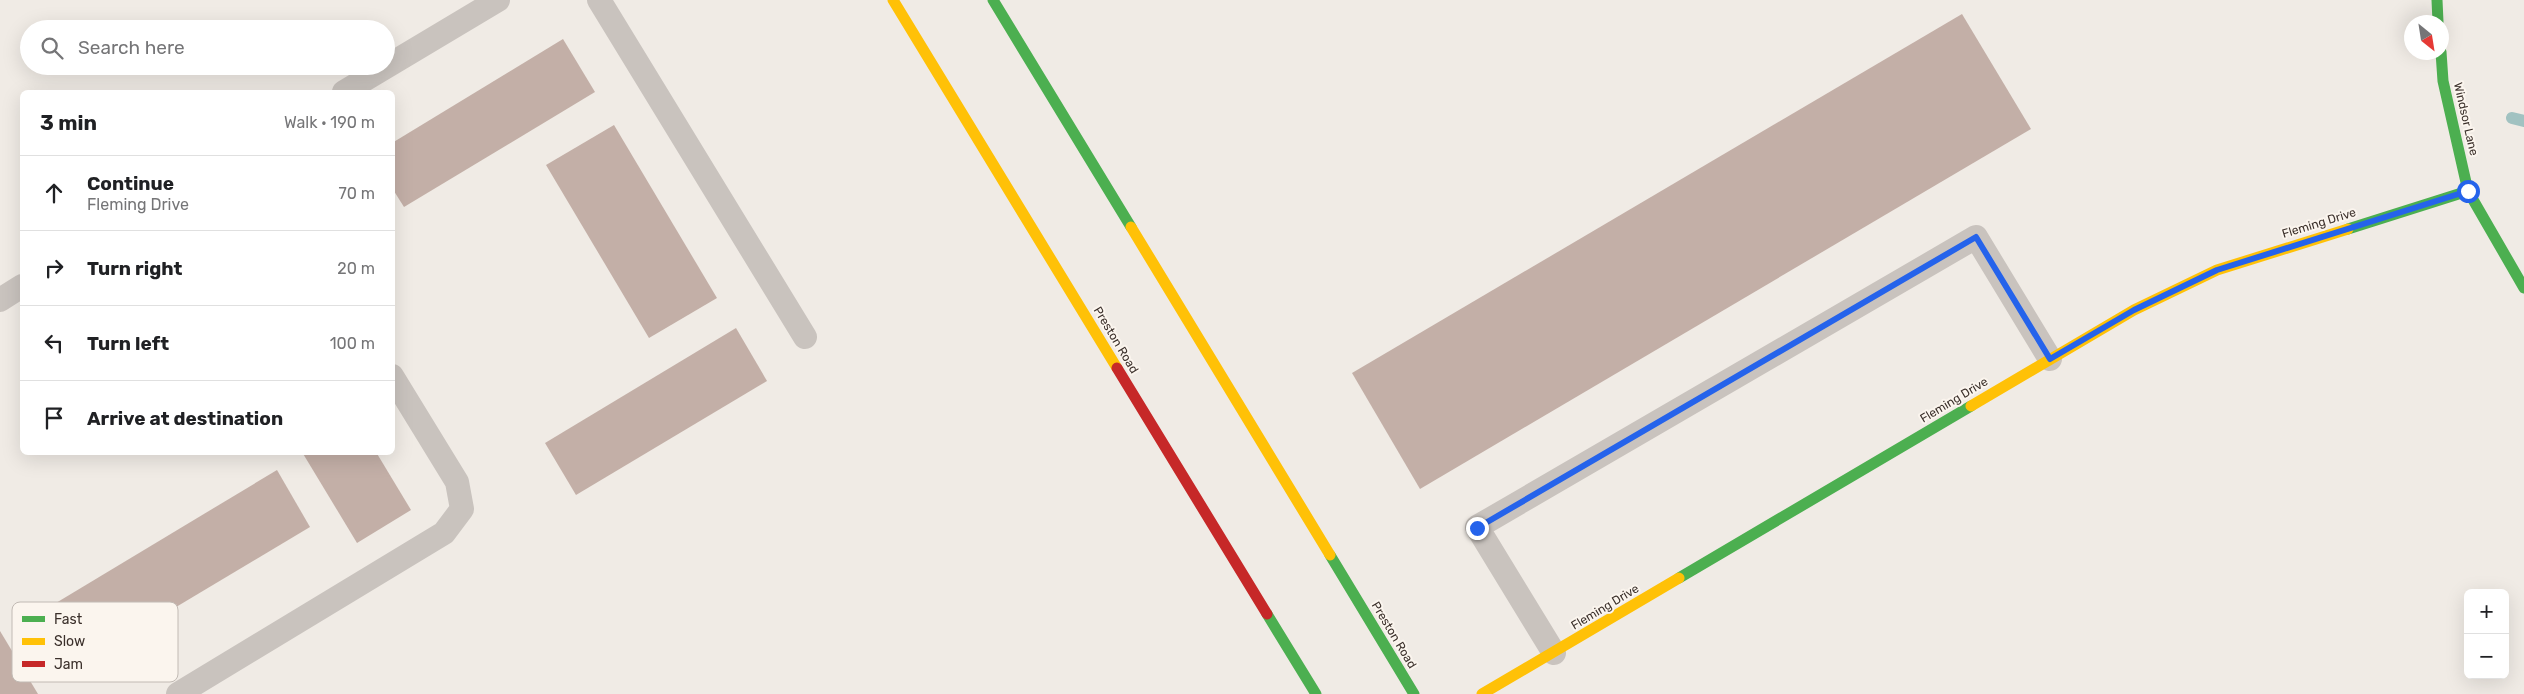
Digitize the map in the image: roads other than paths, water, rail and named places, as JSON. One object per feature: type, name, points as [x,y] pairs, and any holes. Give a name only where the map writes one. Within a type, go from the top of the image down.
[{"type":"main road","name":"Preston Road","points":[[893,0],[1316,694]]},
{"type":"main road","name":"Preston Road","points":[[993,0],[1414,694]]},
{"type":"main road","points":[[2437,0],[2438,15]]},
{"type":"main road","name":"Windsor Lane","points":[[2442,60],[2443,81],[2468,191],[2524,288]]},
{"type":"main road","name":"Fleming Drive","points":[[1482,694],[2134,310],[2217,270],[2468,191]]},
{"type":"lane","points":[[395,62],[498,0]]},
{"type":"lane","points":[[599,0],[805,337]]},
{"type":"lane","points":[[347,90],[372,75]]},
{"type":"lane","points":[[1554,653],[1477,528],[1976,237],[2050,359]]},
{"type":"lane","points":[[0,300],[20,287]]},
{"type":"lane","points":[[178,694],[444,532],[462,509],[457,482],[395,381]]},
{"type":"waterway","points":[[2512,118],[2524,121]]}]
